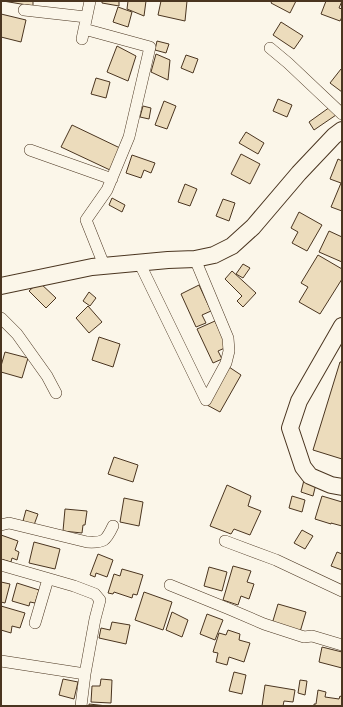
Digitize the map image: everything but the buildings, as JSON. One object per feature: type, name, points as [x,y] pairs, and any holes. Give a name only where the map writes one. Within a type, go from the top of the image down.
[{"type":"main road","points":[[1,286],[104,265],[195,259],[214,255],[232,246],[248,232],[299,173],[340,135]]},
{"type":"main road","points":[[342,326],[299,401],[290,428],[303,467],[310,476],[331,485],[342,486]]},
{"type":"street","points":[[90,1],[83,34],[150,47],[129,137],[107,190],[86,220],[104,265]]},
{"type":"street","points":[[24,10],[86,17]]},
{"type":"street","points":[[270,48],[342,114]]},
{"type":"street","points":[[30,150],[112,179]]},
{"type":"street","points":[[139,262],[206,400],[226,363],[229,351],[228,338],[195,259]]},
{"type":"street","points":[[1,318],[17,334],[47,376],[56,394]]},
{"type":"street","points":[[1,525],[9,523],[87,542],[104,540],[113,526]]},
{"type":"street","points":[[225,541],[276,560],[342,591]]},
{"type":"street","points":[[1,565],[74,586],[95,594],[100,600],[85,674],[81,706]]},
{"type":"street","points":[[35,623],[48,579]]},
{"type":"street","points":[[170,585],[264,624],[304,638],[312,636],[342,645]]},
{"type":"street","points":[[1,661],[85,674]]}]
